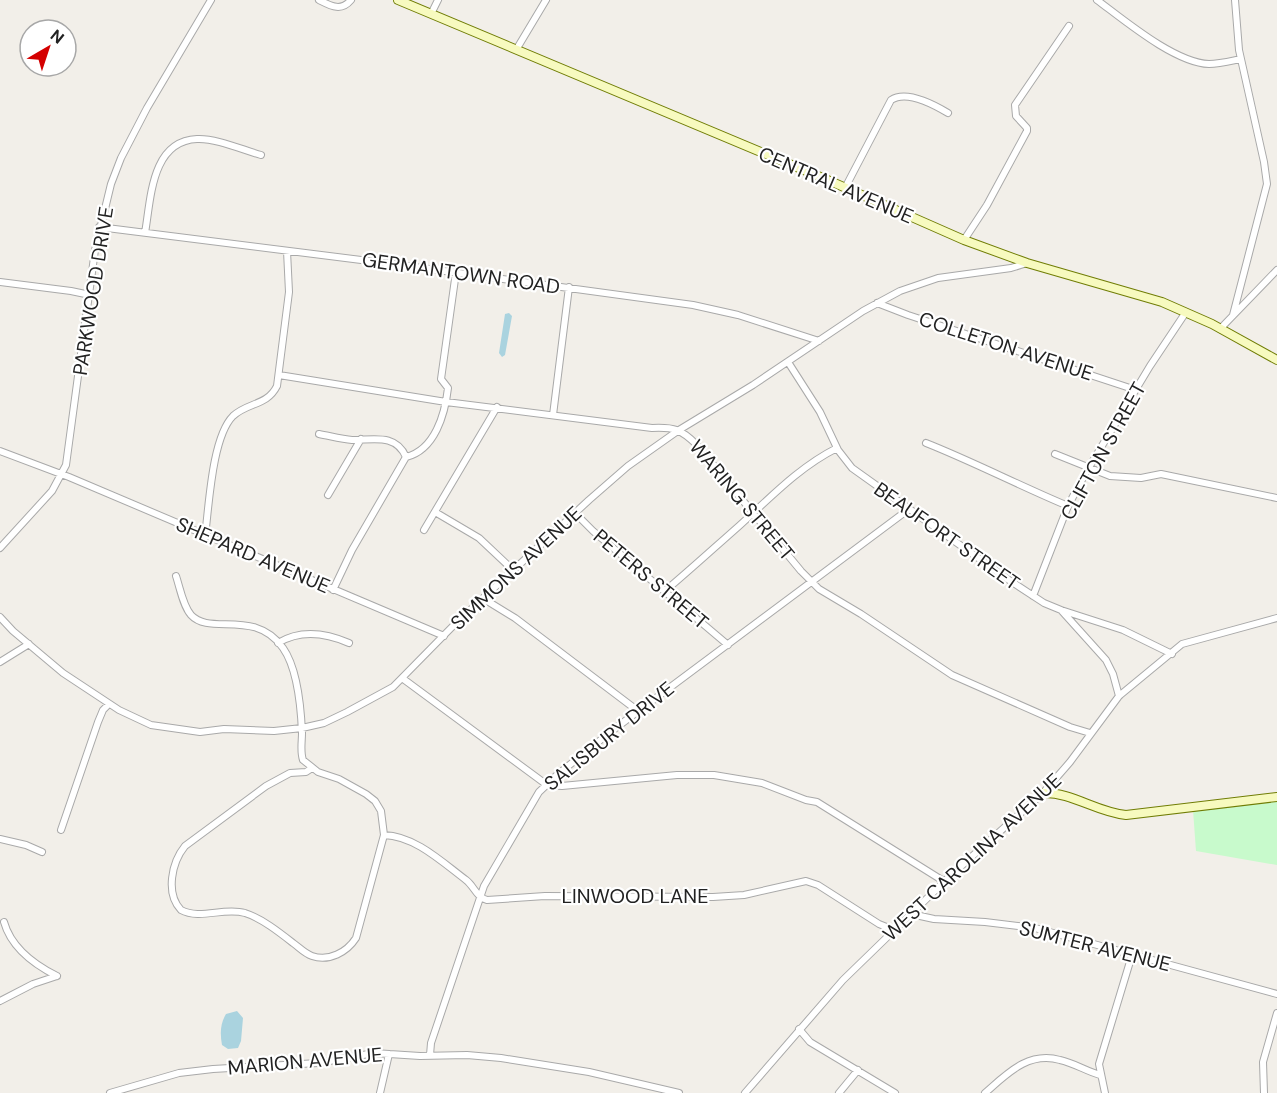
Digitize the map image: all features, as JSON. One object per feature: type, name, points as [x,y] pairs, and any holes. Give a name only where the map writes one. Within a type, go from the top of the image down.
[{"type":"street","name":"PARKWOOD DRIVE","points":[[0,548],[52,491],[69,456],[99,227],[111,184],[127,145],[211,0]]},
{"type":"street","points":[[319,0],[338,8],[346,6],[351,0]]},
{"type":"street","name":"CENTRAL AVENUE","points":[[398,0],[964,240],[1027,263],[1132,293],[1186,312],[1277,360]]},
{"type":"street","points":[[431,14],[438,0]]},
{"type":"street","points":[[516,50],[546,0]]},
{"type":"street","points":[[1097,0],[1180,57],[1209,64],[1241,60]]},
{"type":"street","points":[[1233,315],[1267,189],[1264,162],[1241,60],[1235,0]]},
{"type":"street","points":[[964,240],[987,205],[1027,131],[1016,116],[1015,105],[1069,26]]},
{"type":"street","points":[[844,188],[891,100],[918,98],[948,113]]},
{"type":"street","points":[[145,232],[159,165],[175,146],[196,139],[261,154]]},
{"type":"street","name":"GERMANTOWN ROAD","points":[[99,227],[569,287],[709,308],[819,341]]},
{"type":"street","points":[[205,536],[222,432],[234,415],[273,394],[278,386],[289,292],[287,251]]},
{"type":"street","name":"SIMMONS AVENUE","points":[[0,617],[13,631],[63,673],[109,705],[140,721],[175,730],[200,732],[224,729],[267,731],[302,728],[336,718],[390,689],[575,513],[623,470],[679,430],[877,303],[919,283],[976,271],[1011,268],[1027,263]]},
{"type":"street","points":[[1220,328],[1277,270]]},
{"type":"street","points":[[333,590],[352,550],[406,458],[428,446],[435,432],[446,402],[448,388],[441,379],[456,272]]},
{"type":"street","points":[[0,282],[90,295]]},
{"type":"street","points":[[553,415],[569,287]]},
{"type":"street","name":"COLLETON AVENUE","points":[[877,303],[1136,390]]},
{"type":"street","name":"CLIFTON STREET","points":[[1033,596],[1068,506],[1089,466],[1186,312]]},
{"type":"street","name":"BEAUFORT STREET","points":[[788,362],[820,412],[837,448],[858,473],[1033,596],[1061,610],[1106,660],[1113,674],[1119,696]]},
{"type":"street","name":"WARING STREET","points":[[279,375],[446,402],[679,430],[697,445],[811,581],[838,601],[952,675],[1070,727],[1090,733]]},
{"type":"street","points":[[424,530],[496,407]]},
{"type":"street","points":[[320,434],[351,440],[376,438],[387,440],[403,449],[406,458]]},
{"type":"street","points":[[328,495],[361,439]]},
{"type":"street","points":[[926,443],[996,472],[1068,506]]},
{"type":"street","points":[[665,591],[687,574],[800,471],[837,448]]},
{"type":"street","name":"SHEPARD AVENUE","points":[[0,451],[62,474],[444,636]]},
{"type":"street","points":[[1055,454],[1110,476],[1141,478],[1161,474],[1277,498]]},
{"type":"street","name":"SALISBURY DRIVE","points":[[430,1055],[431,1044],[480,897],[500,855],[534,798],[638,711],[909,509]]},
{"type":"street","points":[[435,512],[480,538],[513,570]]},
{"type":"street","name":"PETERS STREET","points":[[575,513],[593,531],[728,645]]},
{"type":"street","points":[[176,576],[191,615],[200,621],[210,624],[231,623],[256,627],[278,643],[288,656],[291,665],[302,728],[302,757],[312,768],[339,779],[370,797],[381,811],[384,835],[356,938],[339,954],[322,957],[310,956],[286,938],[244,913],[232,911],[190,913],[180,910],[173,895],[173,875],[175,862],[185,846],[266,786],[285,775],[306,772],[312,768]]},
{"type":"street","points":[[484,599],[515,618],[638,711]]},
{"type":"street","points":[[1061,610],[1123,630],[1172,654]]},
{"type":"street","name":"WEST CAROLINA AVENUE","points":[[745,1093],[843,980],[910,914],[1043,793],[1070,762],[1119,696],[1182,644],[1277,618]]},
{"type":"street","points":[[278,643],[298,634],[331,635],[350,643]]},
{"type":"street","points":[[0,662],[29,644]]},
{"type":"street","points":[[402,678],[547,785],[562,786],[677,775],[714,775],[752,781],[817,802],[945,882]]},
{"type":"street","points":[[61,830],[98,722],[103,710],[109,705]]},
{"type":"street","points":[[1043,793],[1061,794],[1102,811],[1126,815],[1277,797]]},
{"type":"street","points":[[384,835],[399,836],[415,844],[471,884],[480,897]]},
{"type":"street","points":[[0,839],[26,845],[42,852]]},
{"type":"street","name":"LINWOOD LANE","points":[[480,897],[487,900],[545,896],[713,897],[744,895],[806,881],[818,885],[879,924],[894,930]]},
{"type":"street","name":"SUMTER AVENUE","points":[[910,914],[934,919],[1035,928],[1277,994]]},
{"type":"street","points":[[0,1001],[33,984],[57,976],[35,963],[13,941],[7,933],[4,922]]},
{"type":"street","points":[[1104,1093],[1099,1064],[1132,955]]},
{"type":"street","points":[[1264,1093],[1263,1062],[1277,1013]]},
{"type":"street","points":[[799,1029],[810,1042],[895,1093]]},
{"type":"street","name":"MARION AVENUE","points":[[110,1093],[188,1072],[296,1066],[363,1054],[389,1054],[501,1058],[589,1072],[679,1093]]},
{"type":"street","points":[[380,1093],[389,1054]]},
{"type":"street","points":[[985,1093],[1022,1064],[1040,1057],[1061,1060],[1100,1075]]},
{"type":"street","points":[[839,1093],[858,1070]]},
{"type":"green space","points":[[1277,801],[1277,865],[1196,851],[1193,810]]},
{"type":"water","points":[[509,313],[512,316],[505,355],[502,357],[499,353],[505,314]]},
{"type":"water","points":[[237,1011],[243,1018],[241,1041],[238,1048],[228,1049],[222,1045],[222,1025],[226,1014]]}]
